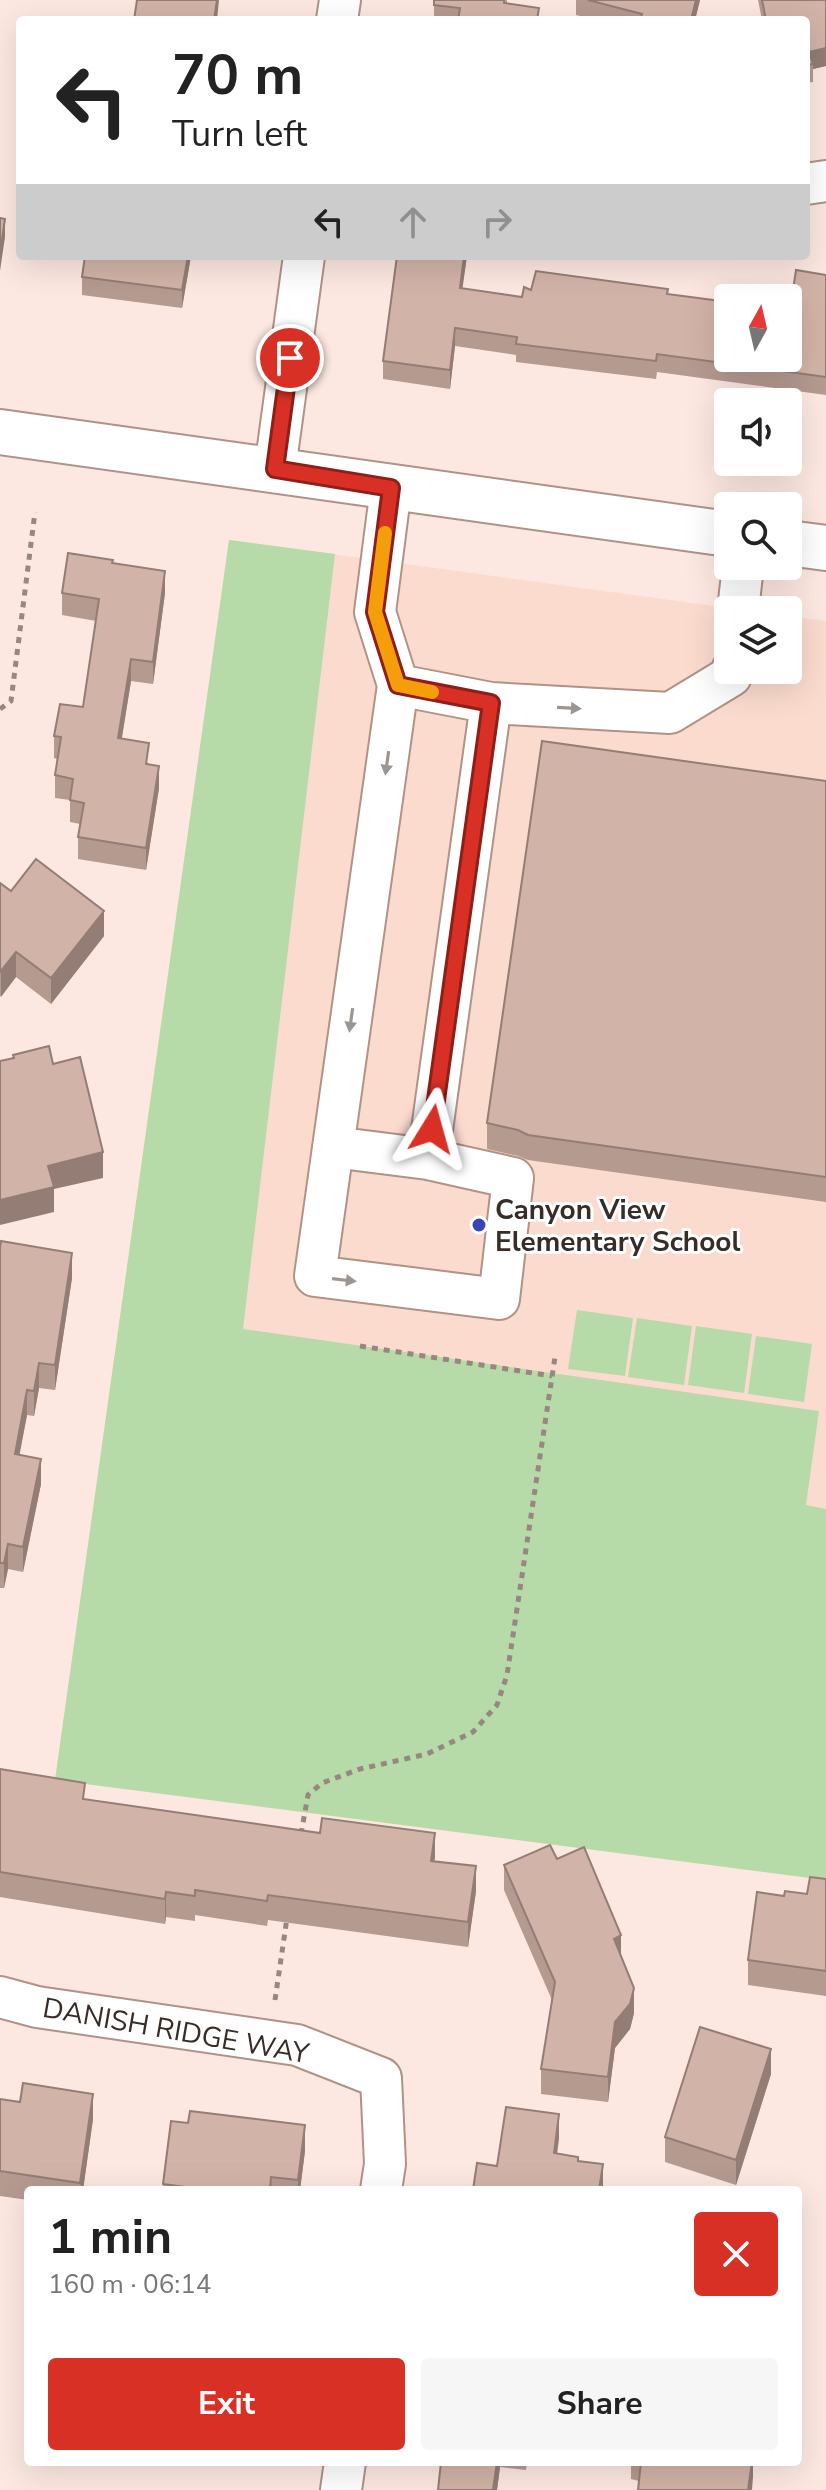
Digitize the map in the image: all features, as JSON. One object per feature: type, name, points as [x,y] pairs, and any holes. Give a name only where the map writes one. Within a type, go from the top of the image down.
[{"type":"main road","points":[[0,432],[714,532]]},
{"type":"main road","points":[[802,545],[826,548]]},
{"type":"street","points":[[275,469],[303,260]]},
{"type":"street","points":[[333,1147],[428,1159],[513,1178],[499,1299],[315,1276],[333,1147],[398,685],[375,612],[391,488]]},
{"type":"street","points":[[398,685],[491,703],[670,713],[718,684]]},
{"type":"street","points":[[428,1159],[491,703]]},
{"type":"street","name":"DANISH RIDGE WAY","points":[[0,1997],[37,2007],[297,2045],[381,2078],[385,2164],[382,2186]]},
{"type":"street","points":[[341,2490],[344,2466]]},
{"type":"path","points":[[0,709],[11,701],[35,512]]},
{"type":"path","points":[[360,1346],[552,1376]]},
{"type":"path","points":[[299,1841],[308,1795],[322,1783],[360,1769],[427,1754],[473,1732],[497,1705],[507,1675],[555,1357]]},
{"type":"path","points":[[275,2000],[288,1914]]},
{"type":"shaded area","name":"Canyon View Elementary School","points":[[229,540],[714,606],[714,684],[802,684],[802,618],[826,621],[826,1880],[55,1780]]},
{"type":"green space","points":[[229,540],[335,554],[243,1329],[819,1411],[806,1505],[826,1509],[826,1880],[55,1780]]},
{"type":"green space","points":[[577,1310],[633,1318],[625,1376],[568,1369]]},
{"type":"green space","points":[[637,1318],[692,1326],[684,1385],[628,1377]]},
{"type":"green space","points":[[696,1326],[752,1334],[744,1393],[688,1385]]},
{"type":"green space","points":[[756,1336],[812,1344],[804,1402],[748,1394]]},
{"type":"building","points":[[137,0],[217,0],[215,16],[135,16]]},
{"type":"building","points":[[434,0],[504,0],[504,3],[539,8],[538,16],[459,16],[460,8],[434,5]]},
{"type":"building","points":[[588,0],[696,0],[692,16],[642,14]]},
{"type":"building","points":[[762,0],[826,0],[826,48],[810,52],[810,16],[765,16]]},
{"type":"building","points":[[0,218],[5,219],[0,253]]},
{"type":"building","points":[[84,260],[187,260],[182,290],[82,277]]},
{"type":"building","points":[[396,260],[464,260],[460,288],[522,297],[524,287],[531,290],[536,271],[668,289],[667,294],[714,300],[714,362],[657,354],[656,361],[516,344],[517,337],[455,328],[450,370],[383,361]]},
{"type":"building","points":[[796,270],[826,275],[826,377],[789,372],[802,372],[802,284],[794,284]]},
{"type":"building","points":[[68,553],[165,571],[153,662],[131,659],[118,738],[149,743],[146,764],[159,766],[146,848],[78,837],[84,803],[70,800],[73,779],[55,775],[61,737],[54,736],[60,704],[83,707],[99,599],[62,593]]},
{"type":"building","points":[[542,741],[826,781],[826,1177],[528,1135],[487,1123]]},
{"type":"building","points":[[36,859],[104,911],[51,978],[16,952],[0,972],[0,883],[11,891]]},
{"type":"building","points":[[49,1046],[53,1064],[80,1057],[103,1152],[48,1166],[54,1187],[0,1200],[0,1061]]},
{"type":"building","points":[[1,1241],[72,1253],[55,1365],[39,1363],[34,1391],[27,1390],[15,1454],[41,1459],[23,1547],[8,1544],[4,1563],[0,1563]]},
{"type":"building","points":[[0,1769],[85,1783],[83,1799],[320,1833],[322,1818],[435,1833],[431,1861],[476,1866],[468,1922],[268,1895],[267,1901],[195,1890],[195,1896],[166,1892],[165,1899],[0,1872]]},
{"type":"building","points":[[550,1845],[557,1859],[584,1847],[621,1935],[614,1939],[634,1988],[630,2004],[615,2022],[608,2077],[541,2069],[555,1982],[504,1865]]},
{"type":"building","points":[[810,1877],[826,1879],[826,1971],[748,1960],[757,1892],[784,1896],[785,1891],[807,1894]]},
{"type":"building","points":[[700,2027],[771,2049],[736,2160],[665,2137]]},
{"type":"building","points":[[23,2083],[93,2094],[80,2183],[0,2171],[0,2099],[20,2102]]},
{"type":"building","points":[[506,2107],[559,2114],[554,2153],[578,2157],[578,2161],[603,2164],[600,2186],[474,2186],[477,2163],[497,2166]]},
{"type":"building","points":[[190,2111],[305,2125],[298,2180],[271,2177],[270,2186],[163,2184],[171,2121],[188,2123]]},
{"type":"building","points":[[441,2466],[496,2466],[493,2490],[438,2490]]},
{"type":"building","points":[[641,2466],[751,2466],[748,2490],[638,2490]]},
{"type":"slow traffic","points":[[385,533],[375,612],[398,685],[432,692]]},
{"type":"place","name":"Canyon View Elementary School","points":[[479,1225]]},
{"type":"route","points":[[290,358],[275,469],[391,488],[375,612],[398,685],[491,703],[432,1129]]}]
